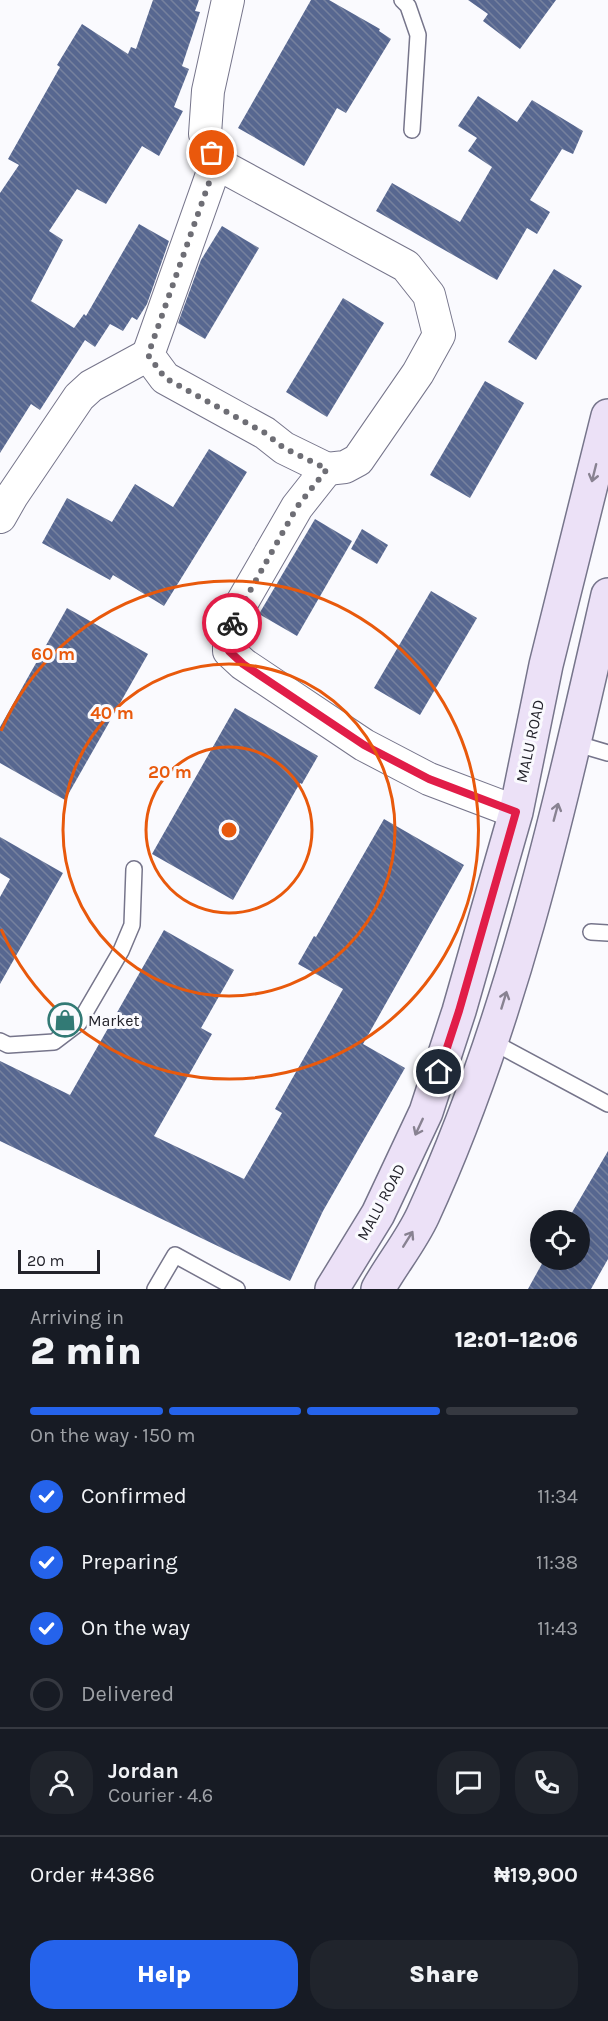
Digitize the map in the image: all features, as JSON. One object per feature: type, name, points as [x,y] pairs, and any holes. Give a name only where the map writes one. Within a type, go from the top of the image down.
[{"type":"main road","name":"MALU ROAD","points":[[332,1289],[378,1214],[426,1112],[459,1011],[516,812],[546,665],[608,416]]},
{"type":"main road","points":[[378,1289],[421,1218],[458,1134],[491,1041],[523,936],[574,743],[608,595]]},
{"type":"main road","points":[[546,665],[591,671]]},
{"type":"street","points":[[0,517],[79,397],[91,386],[148,355],[216,163],[206,134],[208,91],[228,0]]},
{"type":"street","points":[[148,355],[165,378],[265,433],[284,448],[327,469],[345,467],[358,460],[418,373],[439,335],[429,295],[406,266],[216,163]]},
{"type":"street","points":[[327,469],[297,507],[240,606],[229,629],[229,651],[243,664],[364,745],[429,779],[516,812]]},
{"type":"lane","points":[[402,0],[408,6],[418,35],[412,130]]},
{"type":"lane","points":[[574,743],[608,753]]},
{"type":"lane","points":[[0,1041],[8,1046],[54,1042],[79,1023],[121,951],[132,925],[134,869]]},
{"type":"lane","points":[[591,932],[608,933]]},
{"type":"lane","points":[[491,1041],[608,1104]]},
{"type":"lane","points":[[155,1289],[175,1255],[237,1289]]},
{"type":"building","points":[[153,0],[199,0],[195,11],[200,12],[182,66],[189,69],[174,107],[183,111],[159,156],[142,146],[106,204],[77,189],[49,231],[63,240],[31,301],[74,328],[84,314],[86,316],[139,224],[169,241],[147,304],[137,320],[132,317],[123,331],[110,324],[95,347],[85,340],[40,410],[31,404],[0,453],[0,193],[19,165],[8,159],[60,67],[57,65],[82,24],[128,54],[131,47],[136,49]]},
{"type":"building","points":[[311,0],[329,0],[380,29],[379,31],[391,39],[346,113],[337,108],[304,166],[238,128]]},
{"type":"building","points":[[468,0],[556,0],[520,49],[483,21],[488,14]]},
{"type":"building","points":[[478,96],[517,122],[532,100],[583,131],[573,154],[562,149],[530,200],[550,212],[537,234],[527,228],[497,280],[376,211],[392,183],[460,222],[492,167],[468,151],[477,138],[458,126]]},
{"type":"building","points":[[222,226],[259,248],[205,339],[178,323],[201,260]]},
{"type":"building","points":[[554,269],[582,286],[536,360],[508,342]]},
{"type":"building","points":[[343,298],[384,323],[327,417],[286,392]]},
{"type":"building","points":[[485,381],[524,403],[470,498],[430,475]]},
{"type":"building","points":[[209,449],[247,472],[164,606],[113,575],[110,580],[42,543],[67,498],[112,522],[135,484],[173,507]]},
{"type":"building","points":[[315,519],[352,541],[297,636],[259,614]]},
{"type":"building","points":[[362,529],[388,545],[377,564],[351,549]]},
{"type":"building","points":[[431,591],[477,618],[420,715],[374,688]]},
{"type":"building","points":[[67,608],[148,654],[65,800],[0,763],[0,727]]},
{"type":"building","points":[[235,708],[318,756],[233,900],[152,854]]},
{"type":"building","points":[[384,819],[464,865],[363,1044],[405,1068],[323,1211],[290,1281],[0,1141],[0,1061],[70,1095],[164,930],[234,970],[201,1028],[212,1034],[154,1136],[244,1179],[282,1113],[275,1109],[343,989],[298,964]]},
{"type":"building","points":[[0,837],[63,873],[0,984],[0,897],[10,879],[0,873]]},
{"type":"building","points":[[608,1151],[608,1259],[591,1289],[528,1289],[538,1270],[590,1270],[590,1210],[573,1210]]},
{"type":"way so far","points":[[212,153],[216,163],[148,355],[165,378],[265,433],[284,448],[327,469],[297,507],[232,623]]},
{"type":"place","name":"Market","points":[[65,1020]]},
{"type":"route","points":[[232,623],[229,629],[229,651],[243,664],[364,745],[429,779],[516,812],[459,1011],[439,1072]]}]
